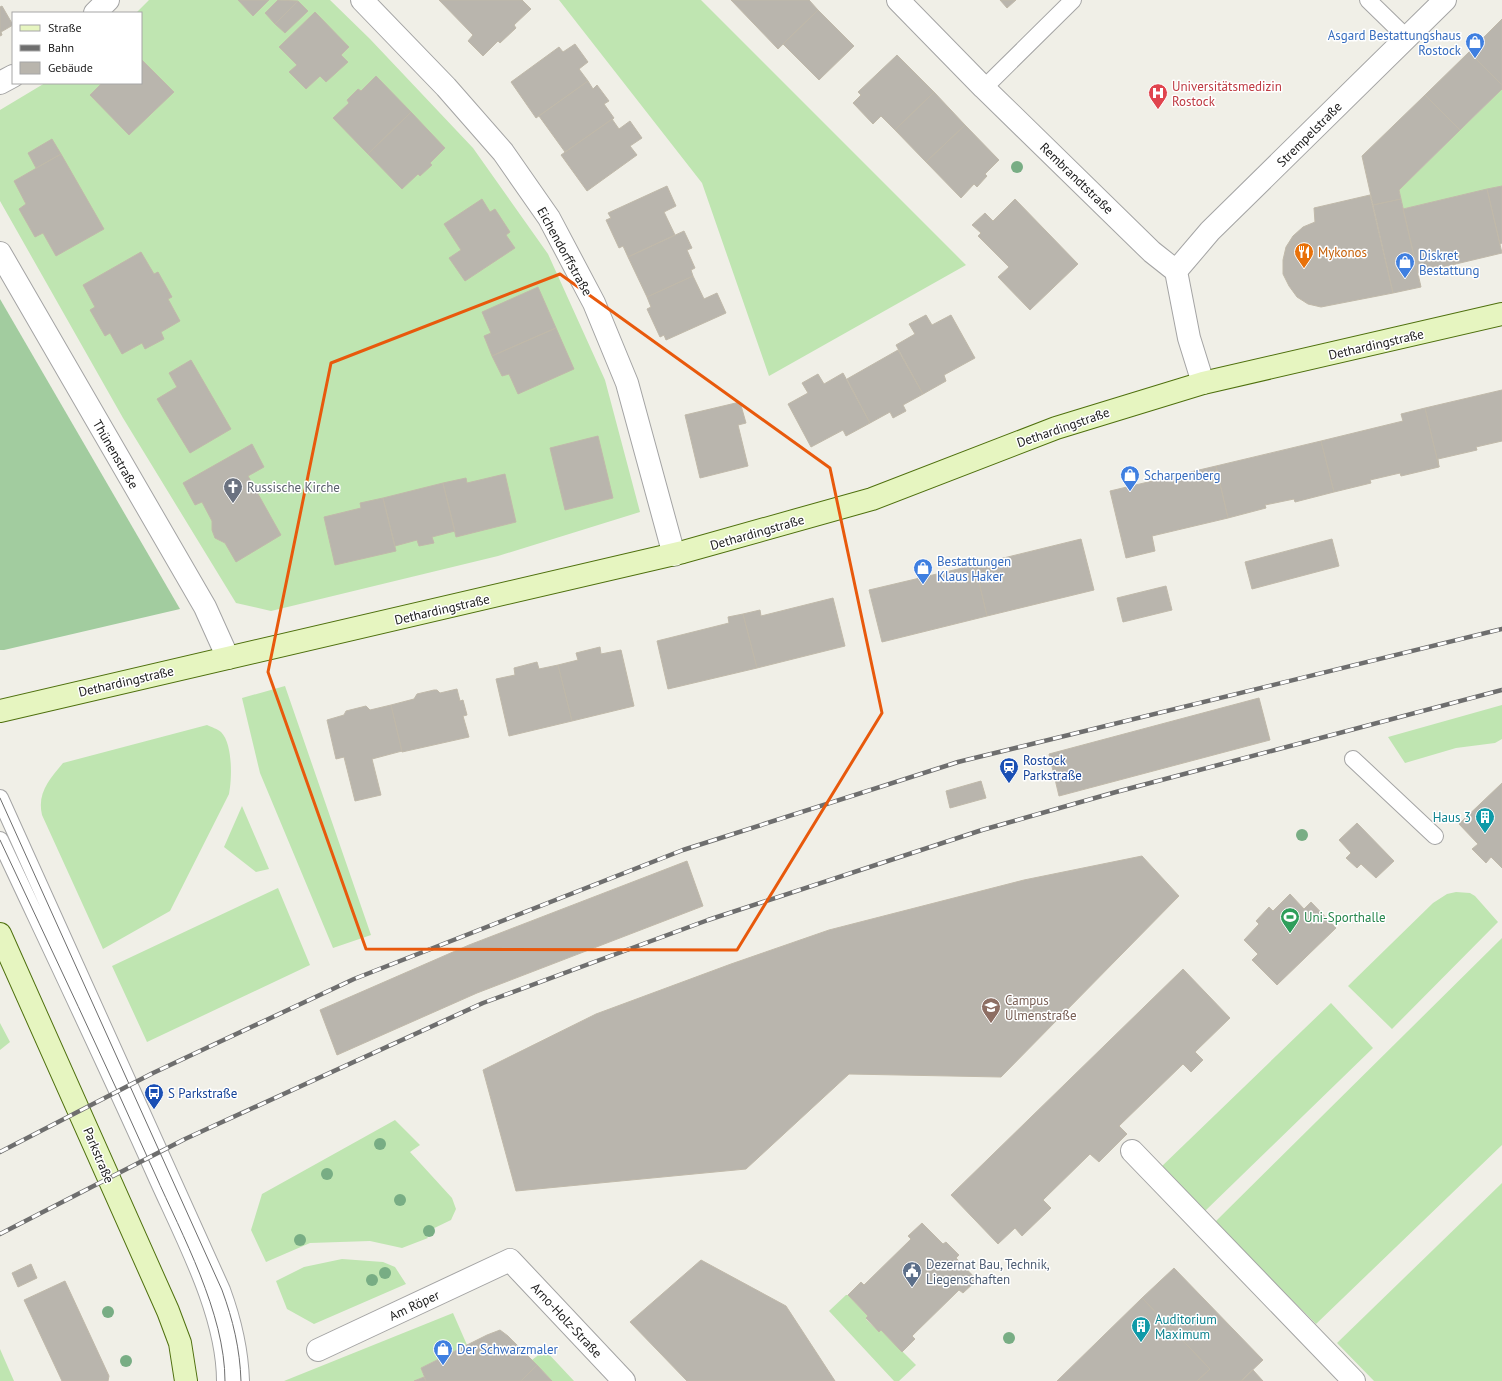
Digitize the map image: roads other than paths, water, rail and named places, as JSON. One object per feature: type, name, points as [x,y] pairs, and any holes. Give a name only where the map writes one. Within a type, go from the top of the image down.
[{"type":"street","points":[[96,12],[108,0]]},
{"type":"street","name":"Eichendorffstraße","points":[[362,0],[446,87],[503,152],[550,218],[594,303],[627,383],[674,555]]},
{"type":"street","name":"Rembrandtstraße","points":[[898,0],[984,88],[1152,252],[1176,272]]},
{"type":"street","name":"Strempelstraße","points":[[1176,272],[1210,231],[1445,0]]},
{"type":"street","points":[[0,83],[12,77]]},
{"type":"street","name":"Thünenstraße","points":[[0,252],[205,607],[228,658]]},
{"type":"street","points":[[1176,272],[1190,338],[1203,383]]},
{"type":"street","name":"Dethardingstraße","points":[[0,711],[674,555],[872,499],[1056,428],[1203,383],[1502,314]]},
{"type":"street","name":"Parkstraße","points":[[0,934],[168,1311],[180,1343],[186,1381]]},
{"type":"street","points":[[1132,1151],[1354,1381]]},
{"type":"street","name":"Am Röper","points":[[318,1350],[510,1260]]},
{"type":"street","name":"Arno-Holz-Straße","points":[[510,1260],[624,1381]]},
{"type":"lane","points":[[984,88],[1073,0]]},
{"type":"lane","points":[[1368,0],[1406,38]]},
{"type":"lane","points":[[1353,759],[1435,836]]},
{"type":"lane","points":[[0,798],[222,1290],[232,1317],[240,1358],[241,1381]]},
{"type":"lane","points":[[0,840],[200,1274],[219,1332],[225,1381]]},
{"type":"tram line","points":[[0,798],[222,1290],[235,1335],[241,1381]]},
{"type":"tram line","points":[[0,840],[189,1248],[210,1302],[218,1329],[223,1355],[225,1381]]},
{"type":"railway","points":[[0,1152],[153,1073],[354,979],[683,850],[958,762],[1502,629]]},
{"type":"railway","points":[[0,1234],[185,1139],[483,1003],[708,920],[982,830],[1116,792],[1502,690]]},
{"type":"place","name":"Asgard Bestattungshaus Rostock","points":[[1475,59]]},
{"type":"place","name":"Universitätsmedizin Rostock","points":[[1158,110]]},
{"type":"place","name":"Mykonos","points":[[1304,269]]},
{"type":"place","name":"Diskret Bestattung","points":[[1405,279]]},
{"type":"place","name":"Scharpenberg","points":[[1130,492]]},
{"type":"place","name":"Russische Kirche","points":[[233,504]]},
{"type":"place","name":"Bestattungen Klaus Haker","points":[[923,585]]},
{"type":"place","name":"Rostock Parkstraße","points":[[1009,784]]},
{"type":"place","name":"Haus 3","points":[[1485,834]]},
{"type":"place","name":"Uni-Sporthalle","points":[[1290,934]]},
{"type":"place","name":"Campus Ulmenstraße","points":[[991,1024]]},
{"type":"place","name":"S Parkstraße","points":[[154,1110]]},
{"type":"place","name":"Dezernat Bau, Technik, Liegenschaften","points":[[912,1288]]},
{"type":"place","name":"Auditorium Maximum","points":[[1141,1343]]},
{"type":"place","name":"Der Schwarzmaler","points":[[443,1366]]}]
